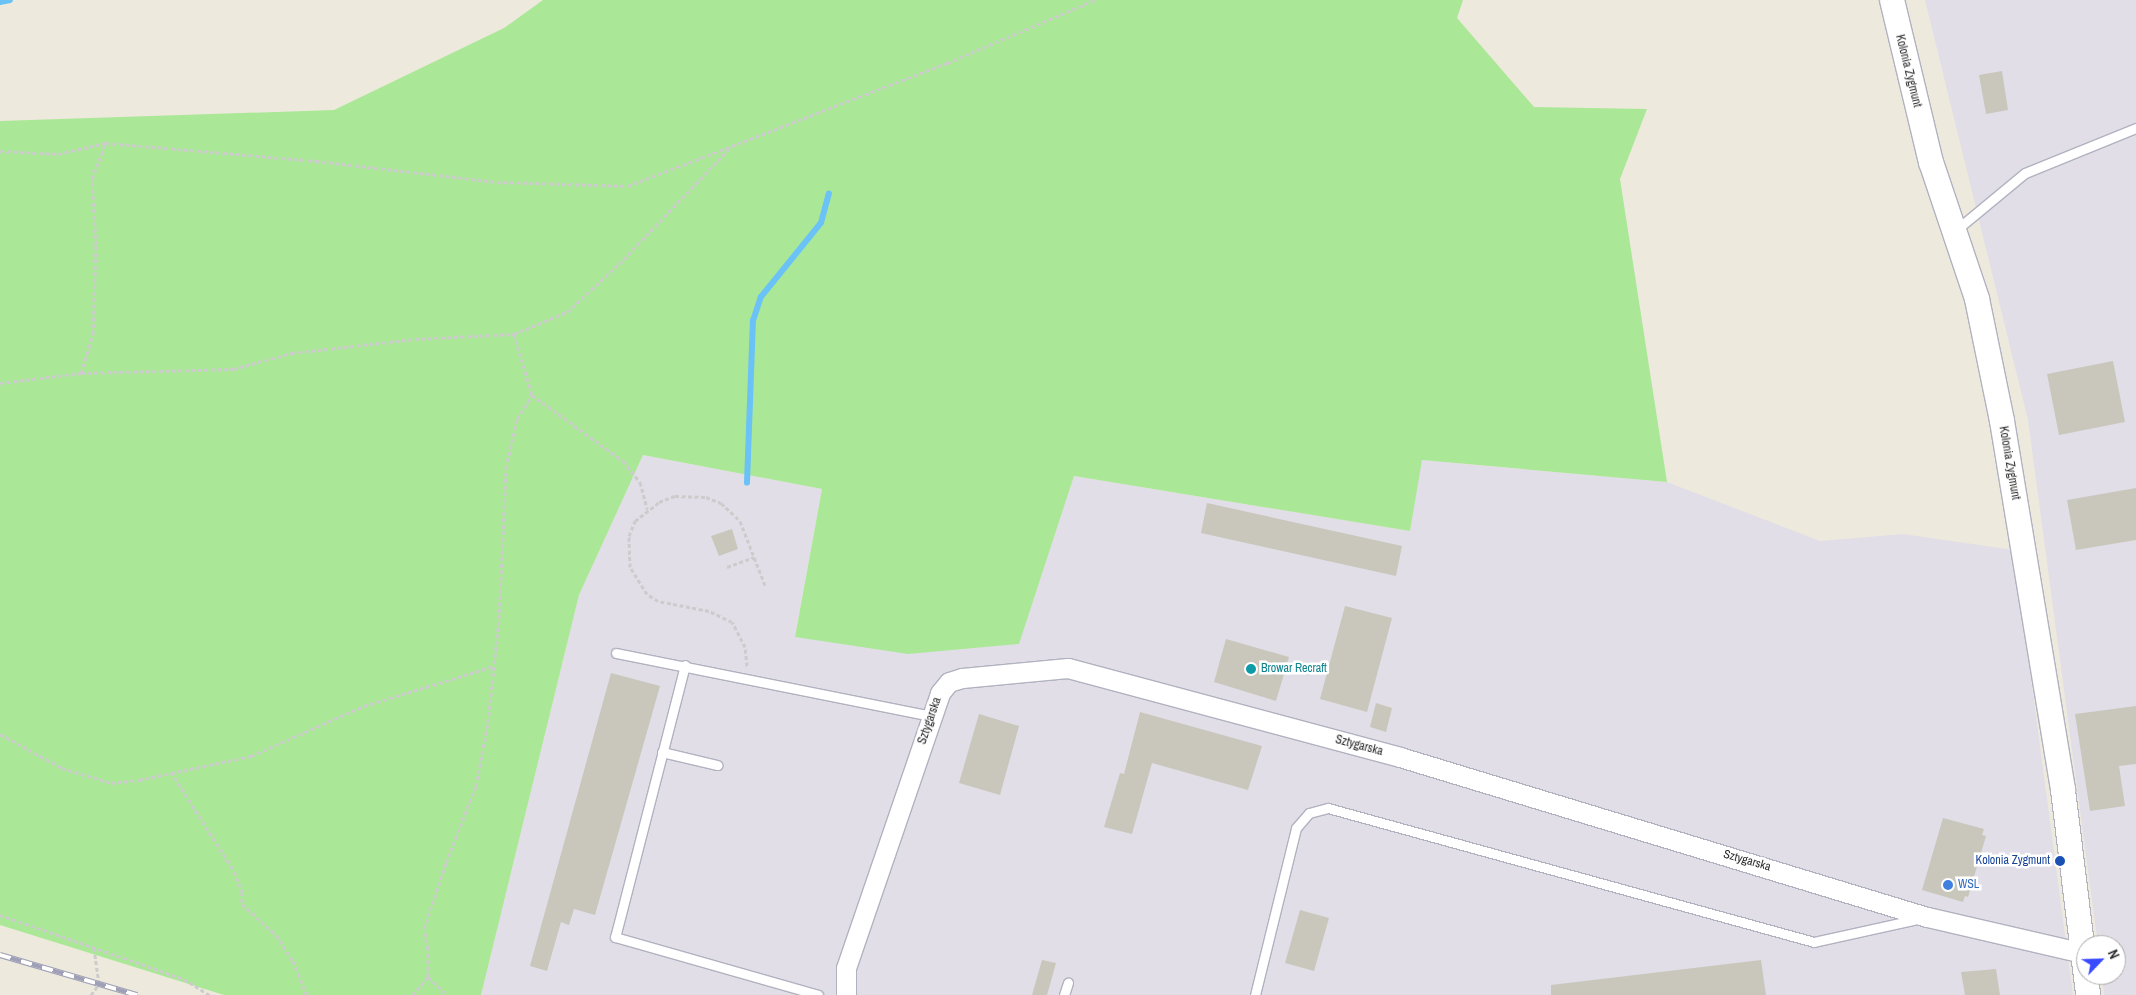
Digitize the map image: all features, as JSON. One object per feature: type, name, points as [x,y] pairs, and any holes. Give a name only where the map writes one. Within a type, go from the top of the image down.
[{"type":"street","name":"Kolonia Zygmunt","points":[[1892,0],[1931,162],[1956,230],[1977,299],[2032,590],[2063,790],[2081,935]]},
{"type":"street","name":"Sztygarska","points":[[846,995],[846,968],[940,693],[949,682],[962,678],[1068,668],[1400,757],[1927,917],[2076,951]]},
{"type":"lane","points":[[1956,230],[2025,174],[2136,128]]},
{"type":"lane","points":[[616,653],[746,677],[932,716]]},
{"type":"lane","points":[[685,666],[615,937],[818,995]]},
{"type":"lane","points":[[662,752],[717,765]]},
{"type":"lane","points":[[1255,995],[1296,828],[1309,813],[1328,808],[1814,942],[1927,917]]},
{"type":"lane","points":[[1064,995],[1068,983]]},
{"type":"path","points":[[0,151],[58,154],[106,143],[316,161],[497,182],[628,186],[947,63],[1095,0]]},
{"type":"path","points":[[80,372],[93,334],[96,245],[92,178],[106,143]]},
{"type":"path","points":[[0,384],[80,372],[233,369],[292,353],[415,339],[514,334],[567,312],[619,264],[732,146]]},
{"type":"path","points":[[514,334],[532,395],[623,461],[640,482],[647,510]]},
{"type":"path","points":[[414,995],[428,977],[428,949],[424,929],[446,863],[476,786],[494,666],[506,468],[517,419],[532,395]]},
{"type":"path","points":[[746,677],[746,647],[732,622],[709,611],[658,601],[637,582],[630,567],[629,536],[635,521],[647,510],[675,496],[691,495],[721,503],[742,525],[765,585]]},
{"type":"path","points":[[727,567],[754,557]]},
{"type":"path","points":[[0,734],[62,768],[111,783],[251,756],[364,706],[494,666]]},
{"type":"path","points":[[170,772],[234,871],[242,892],[242,904],[276,935],[293,960],[308,995]]},
{"type":"path","points":[[0,916],[184,979],[210,995]]},
{"type":"path","points":[[91,995],[99,984],[94,948]]},
{"type":"path","points":[[428,977],[447,995]]},
{"type":"shaded area","points":[[1925,0],[2136,0],[2136,995],[2104,995],[2103,985],[2126,985],[2126,935],[2097,935],[2028,420]]},
{"type":"shaded area","points":[[643,455],[822,489],[795,636],[1019,643],[1074,476],[1410,531],[1421,460],[1667,482],[1820,541],[1903,534],[2014,550],[2073,995],[481,995],[579,595]]},
{"type":"green space","points":[[543,0],[1463,0],[1457,18],[1534,107],[1647,109],[1620,179],[1667,482],[1422,460],[1410,531],[1074,476],[1019,644],[908,654],[795,637],[822,489],[643,455],[579,595],[481,995],[224,995],[0,925],[0,121],[334,110],[504,28]]},
{"type":"building","points":[[2002,71],[2008,110],[1986,114],[1979,75]]},
{"type":"building","points":[[2113,361],[2125,422],[2059,435],[2047,374]]},
{"type":"building","points":[[2136,488],[2136,540],[2076,550],[2067,500]]},
{"type":"building","points":[[1207,503],[1402,546],[1396,576],[1201,533]]},
{"type":"building","points":[[732,529],[738,549],[719,556],[711,536]]},
{"type":"building","points":[[1345,606],[1392,618],[1367,712],[1320,699]]},
{"type":"building","name":"Browar Recraft","points":[[1226,639],[1289,657],[1276,701],[1214,682]]},
{"type":"building","points":[[611,673],[660,686],[595,915],[574,909],[569,925],[561,922],[547,971],[530,966]]},
{"type":"building","points":[[1376,703],[1392,708],[1386,732],[1370,727]]},
{"type":"building","points":[[2136,706],[2136,764],[2119,766],[2125,806],[2090,811],[2075,714]]},
{"type":"building","points":[[1140,712],[1262,746],[1248,790],[1152,763],[1132,834],[1104,827],[1120,773],[1124,774]]},
{"type":"building","points":[[979,714],[1019,726],[1000,795],[959,783]]},
{"type":"building","points":[[1943,818],[1984,829],[1982,835],[1986,836],[1968,897],[1965,896],[1963,902],[1922,890]]},
{"type":"building","points":[[1300,910],[1329,918],[1314,971],[1285,963]]},
{"type":"building","points":[[1042,960],[1056,963],[1047,995],[1032,995]]},
{"type":"building","points":[[1761,960],[1766,995],[1551,995],[1551,985]]},
{"type":"building","points":[[1996,969],[2000,995],[1965,995],[1961,972]]},
{"type":"waterway","points":[[0,2],[10,0]]},
{"type":"waterway","points":[[747,483],[753,321],[761,297],[821,223],[829,194]]},
{"type":"railway","points":[[0,955],[137,995]]},
{"type":"place","name":"Browar Recraft","points":[[1251,669]]},
{"type":"place","name":"Kolonia Zygmunt","points":[[2060,861]]},
{"type":"place","name":"WSL","points":[[1948,885]]}]
